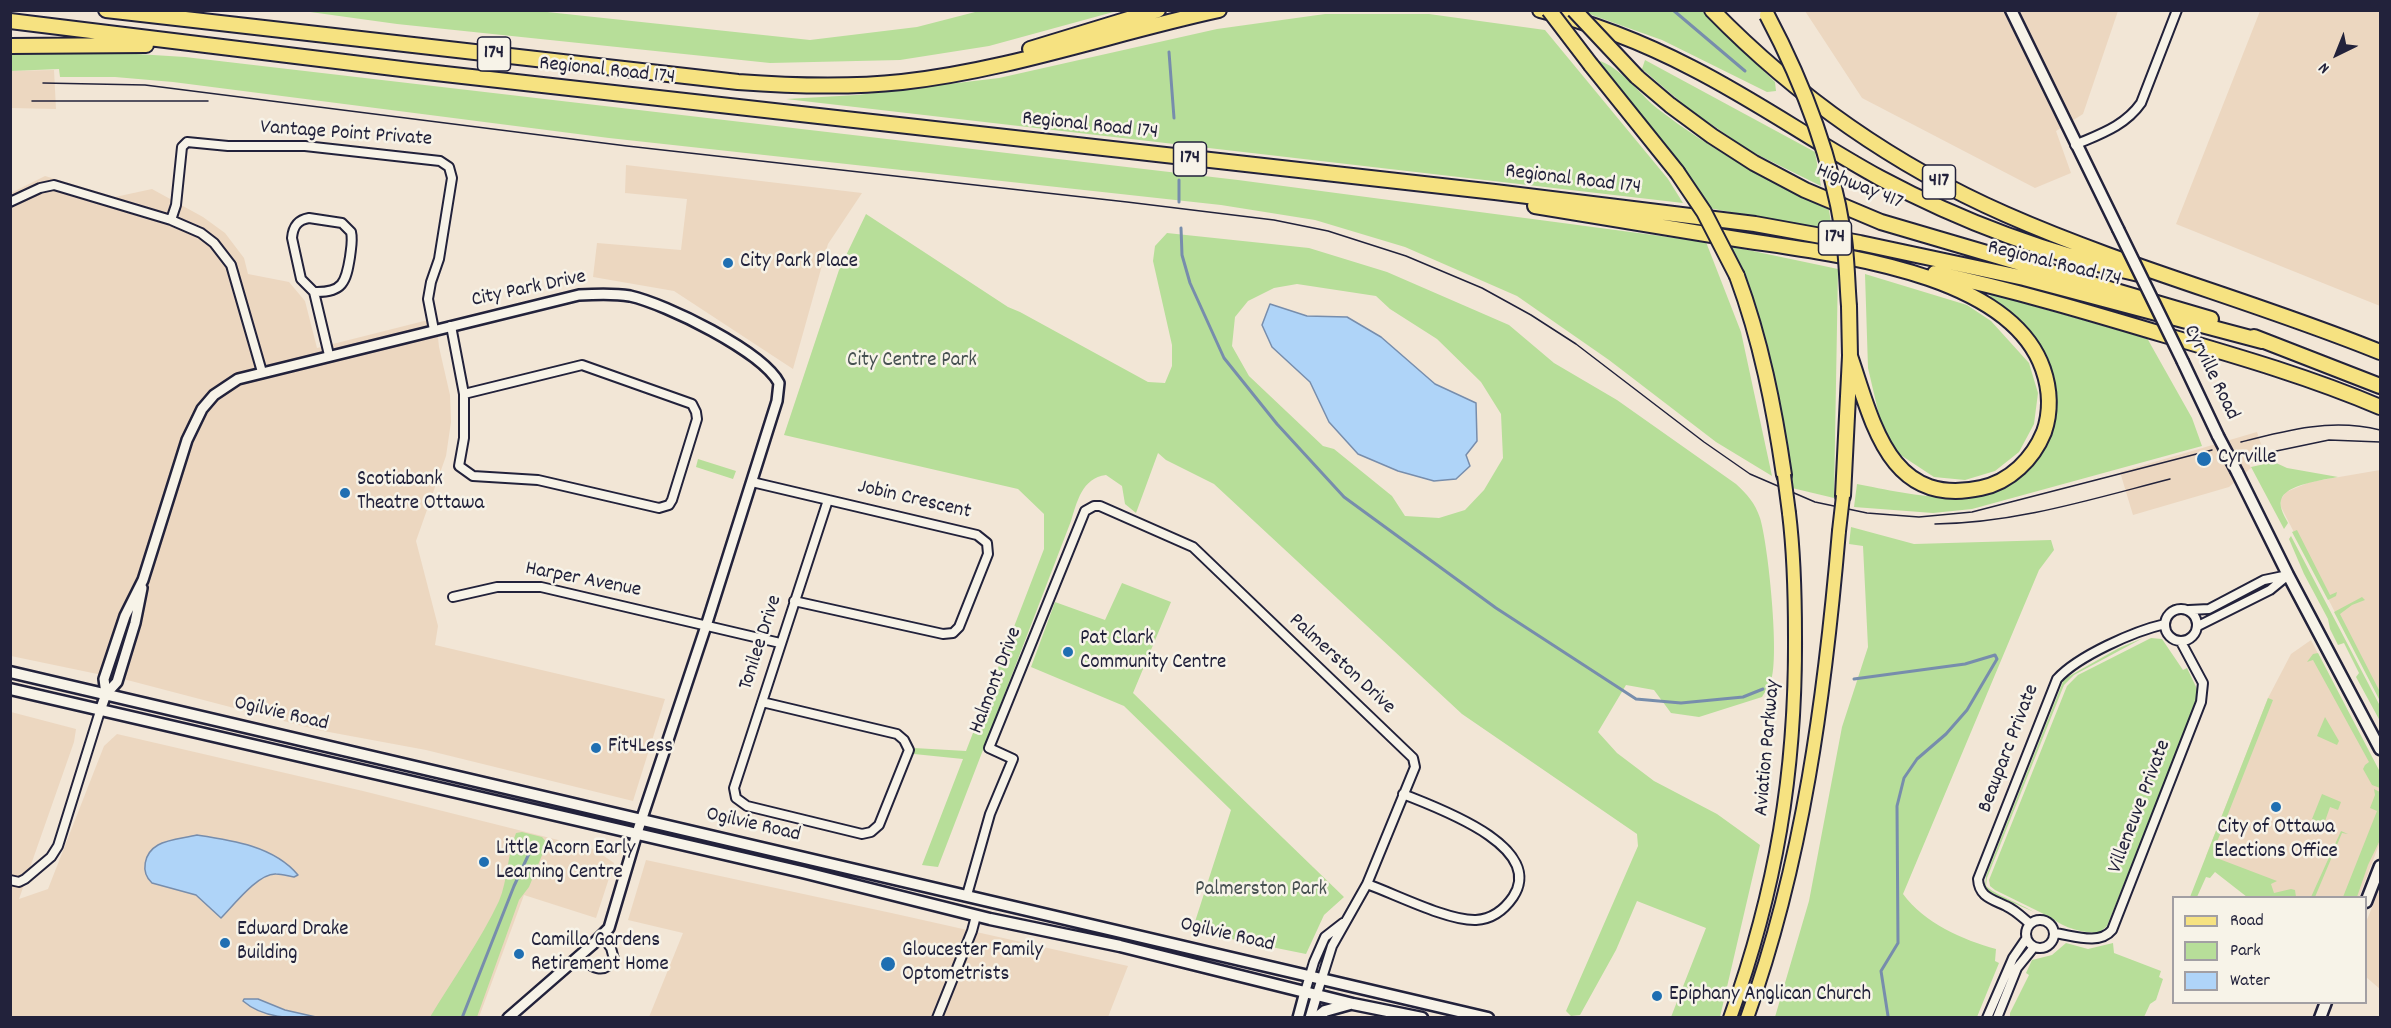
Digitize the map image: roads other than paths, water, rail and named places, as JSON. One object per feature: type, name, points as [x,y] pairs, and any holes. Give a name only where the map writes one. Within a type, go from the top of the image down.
[{"type":"highway","name":"Regional Road 174","points":[[106,10],[738,82],[828,86],[882,84],[971,71],[1219,10]]},
{"type":"highway","points":[[882,84],[1034,48],[1158,10]]},
{"type":"highway","name":"Regional Road 174","points":[[1540,10],[1599,27],[1671,57],[1712,78],[1853,163],[1944,209],[2000,232],[2115,269],[2204,289]]},
{"type":"highway","points":[[1549,10],[1677,172],[1704,212],[1737,276],[1751,315],[1766,372],[1784,475]]},
{"type":"highway","name":"Highway 417","points":[[1574,10],[1637,77],[1670,105],[1735,151],[1782,178],[1881,222],[2209,318],[2380,386]]},
{"type":"highway","name":"Highway 417","points":[[1712,10],[1764,60],[1821,106],[1873,143],[1988,207],[2041,230],[2294,319],[2380,352]]},
{"type":"highway","points":[[1766,13],[1807,100],[1830,171],[1843,234],[1849,306],[1850,356],[1843,495]]},
{"type":"highway","name":"Regional Road 174","points":[[10,21],[267,53],[1399,183],[1495,192],[1755,224],[1860,243],[2024,278],[2262,341]]},
{"type":"highway","points":[[10,46],[140,45],[267,53]]},
{"type":"highway","points":[[1399,183],[1830,255],[1897,268],[1950,286],[1984,302],[2004,316],[2022,333],[2041,363],[2048,385],[2048,416],[2038,444],[2019,468],[1993,485],[1973,490],[1945,491],[1921,484],[1900,469],[1883,447],[1850,356]]},
{"type":"highway","points":[[1897,268],[1911,268],[2056,302],[2299,376],[2380,407]]},
{"type":"main road","name":"Cyrville Road","points":[[2011,10],[2218,436],[2380,749]]},
{"type":"main road","name":"Aviation Parkway","points":[[1730,1017],[1756,939],[1769,888],[1787,796],[1795,669],[1794,582],[1784,475]]},
{"type":"main road","name":"Aviation Parkway","points":[[1747,1017],[1782,907],[1804,801],[1828,639],[1843,495]]},
{"type":"main road","name":"Ogilvie Road","points":[[10,672],[1488,1017]]},
{"type":"main road","name":"Ogilvie Road","points":[[10,689],[101,708],[802,872],[976,916],[1120,946],[1353,1004],[1422,1017]]},
{"type":"main road","points":[[2367,899],[2380,866]]},
{"type":"main road","points":[[1317,1017],[1324,1011],[1353,1004]]},
{"type":"street","points":[[2075,145],[2121,124],[2135,111],[2141,103],[2177,10]]},
{"type":"street","name":"Vantage Point Private","points":[[171,220],[176,205],[182,147],[187,142],[228,146],[305,147],[440,161],[449,167],[452,178],[439,259],[430,282],[428,299],[434,330]]},
{"type":"street","points":[[10,202],[40,188],[54,185],[171,220],[201,233],[220,250],[231,265],[262,372]]},
{"type":"street","points":[[311,290],[332,291],[346,278],[352,237],[348,227],[342,223],[313,218],[304,219],[297,223],[292,231],[301,279],[311,290],[329,355]]},
{"type":"street","name":"City Park Drive","points":[[10,880],[19,882],[26,879],[55,852],[106,694],[117,682],[135,623],[143,580],[193,426],[214,394],[238,379],[262,372],[579,295],[627,296],[678,312],[766,366],[780,383],[777,401],[752,482],[641,820],[609,928],[602,936]]},
{"type":"street","points":[[451,326],[464,394],[464,438],[459,466],[473,476],[538,480],[659,508],[669,505],[672,500],[697,419],[692,404],[582,365],[464,394]]},
{"type":"street","name":"Jobin Crescent","points":[[752,482],[977,535],[987,543],[988,554],[959,627],[953,633],[943,634],[794,601]]},
{"type":"street","name":"Tonilee Drive","points":[[762,702],[897,734],[904,740],[909,750],[879,825],[871,832],[862,834],[757,808],[740,803],[736,798],[734,788],[780,643],[828,500]]},
{"type":"street","name":"Palmerston Drive","points":[[1093,506],[1100,506],[1193,547],[1413,758],[1415,767],[1367,884],[1332,946],[1317,994]]},
{"type":"street","name":"Halmont Drive","points":[[966,895],[990,814],[1013,759],[989,748],[1085,511],[1093,506]]},
{"type":"street","points":[[2189,610],[2197,620],[2198,626],[2192,638],[2181,642],[2169,636],[2165,624],[2166,618],[2176,609],[2210,609],[2264,580],[2288,575]]},
{"type":"street","points":[[2198,626],[2271,590],[2288,575]]},
{"type":"street","name":"Harper Avenue","points":[[453,597],[497,587],[541,587],[780,643]]},
{"type":"street","name":"Beauparc Private","points":[[2029,923],[2008,907],[1984,895],[1978,888],[1978,879],[2057,679],[2066,669],[2123,639],[2141,630],[2165,624]]},
{"type":"street","name":"Villeneuve Private","points":[[2054,933],[2102,938],[2112,930],[2201,702],[2203,683],[2181,642]]},
{"type":"street","points":[[1367,884],[1422,906],[1474,920],[1501,912],[1517,891],[1519,873],[1516,864],[1509,853],[1494,839],[1460,818],[1403,794]]},
{"type":"street","points":[[937,1017],[976,916]]},
{"type":"street","points":[[1988,1017],[2013,958],[2026,939],[2026,928],[2029,923],[2034,920],[2044,920],[2053,927],[2054,938],[2046,947],[2034,947],[2026,939]]},
{"type":"street","name":"Palmerston Drive","points":[[1305,992],[1309,974],[1325,937],[1344,922]]},
{"type":"street","points":[[508,1017],[602,936],[611,948],[614,959],[605,969],[598,970],[578,957]]},
{"type":"street","points":[[1996,1017],[2017,968],[2034,947]]},
{"type":"street","points":[[1298,1017],[1305,992]]},
{"type":"street","points":[[1310,1017],[1317,994]]},
{"type":"water","points":[[1270,304],[1307,316],[1347,317],[1381,337],[1435,384],[1476,403],[1477,441],[1466,455],[1470,466],[1456,479],[1434,481],[1398,471],[1358,454],[1329,422],[1310,382],[1272,347],[1262,325]]},
{"type":"water","points":[[197,835],[238,842],[264,851],[277,857],[298,875],[294,877],[269,875],[246,891],[221,918],[196,895],[152,883],[146,874],[145,863],[153,848],[167,841]]},
{"type":"water","points":[[244,999],[258,999],[285,1010],[316,1017],[287,1017],[268,1014],[251,1007],[243,1001]]},
{"type":"waterway","points":[[1673,10],[1745,71]]},
{"type":"waterway","points":[[1169,52],[1174,118]]},
{"type":"waterway","points":[[1179,180],[1179,202]]},
{"type":"waterway","points":[[1181,228],[1182,255],[1190,283],[1224,358],[1277,424],[1344,497],[1496,608],[1636,699],[1681,703],[1743,697],[1763,689]]},
{"type":"waterway","points":[[1854,679],[1965,664],[1995,655],[1997,659],[1967,710],[1946,734],[1917,759],[1904,778],[1897,806],[1898,943],[1881,971],[1888,1016]]},
{"type":"waterway","points":[[462,1018],[514,886],[533,845]]},
{"type":"tram line","points":[[43,83],[145,85],[627,146],[1274,220],[1328,231],[1406,256],[1482,288],[1531,315],[1576,344],[1704,442],[1750,474],[1815,502],[1867,513],[1919,517],[1972,512],[2212,450]]},
{"type":"tram line","points":[[32,101],[208,101]]},
{"type":"tram line","points":[[2241,442],[2275,433],[2327,425],[2380,430]]},
{"type":"tram line","points":[[2262,454],[2329,440],[2380,442]]},
{"type":"tram line","points":[[1935,524],[1965,523],[2024,515],[2170,479]]},
{"type":"place","name":"City Park Place","points":[[728,263]]},
{"type":"place","name":"Cyrville","points":[[2204,459]]},
{"type":"place","name":"Scotiabank Theatre Ottawa","points":[[345,493]]},
{"type":"place","name":"Pat Clark Community Centre","points":[[1068,652]]},
{"type":"place","name":"Fit4Less","points":[[596,748]]},
{"type":"place","name":"City of Ottawa Elections Office","points":[[2276,807]]},
{"type":"place","name":"Little Acorn Early Learning Centre","points":[[484,862]]},
{"type":"place","name":"Edward Drake Building","points":[[225,943]]},
{"type":"place","name":"Camilla Gardens Retirement Home","points":[[519,954]]},
{"type":"place","name":"Gloucester Family Optometrists","points":[[888,964]]},
{"type":"place","name":"Epiphany Anglican Church","points":[[1657,996]]},
{"type":"park label","name":"City Centre Park","points":[[912,362]]},
{"type":"park label","name":"Palmerston Park","points":[[1261,891]]}]
